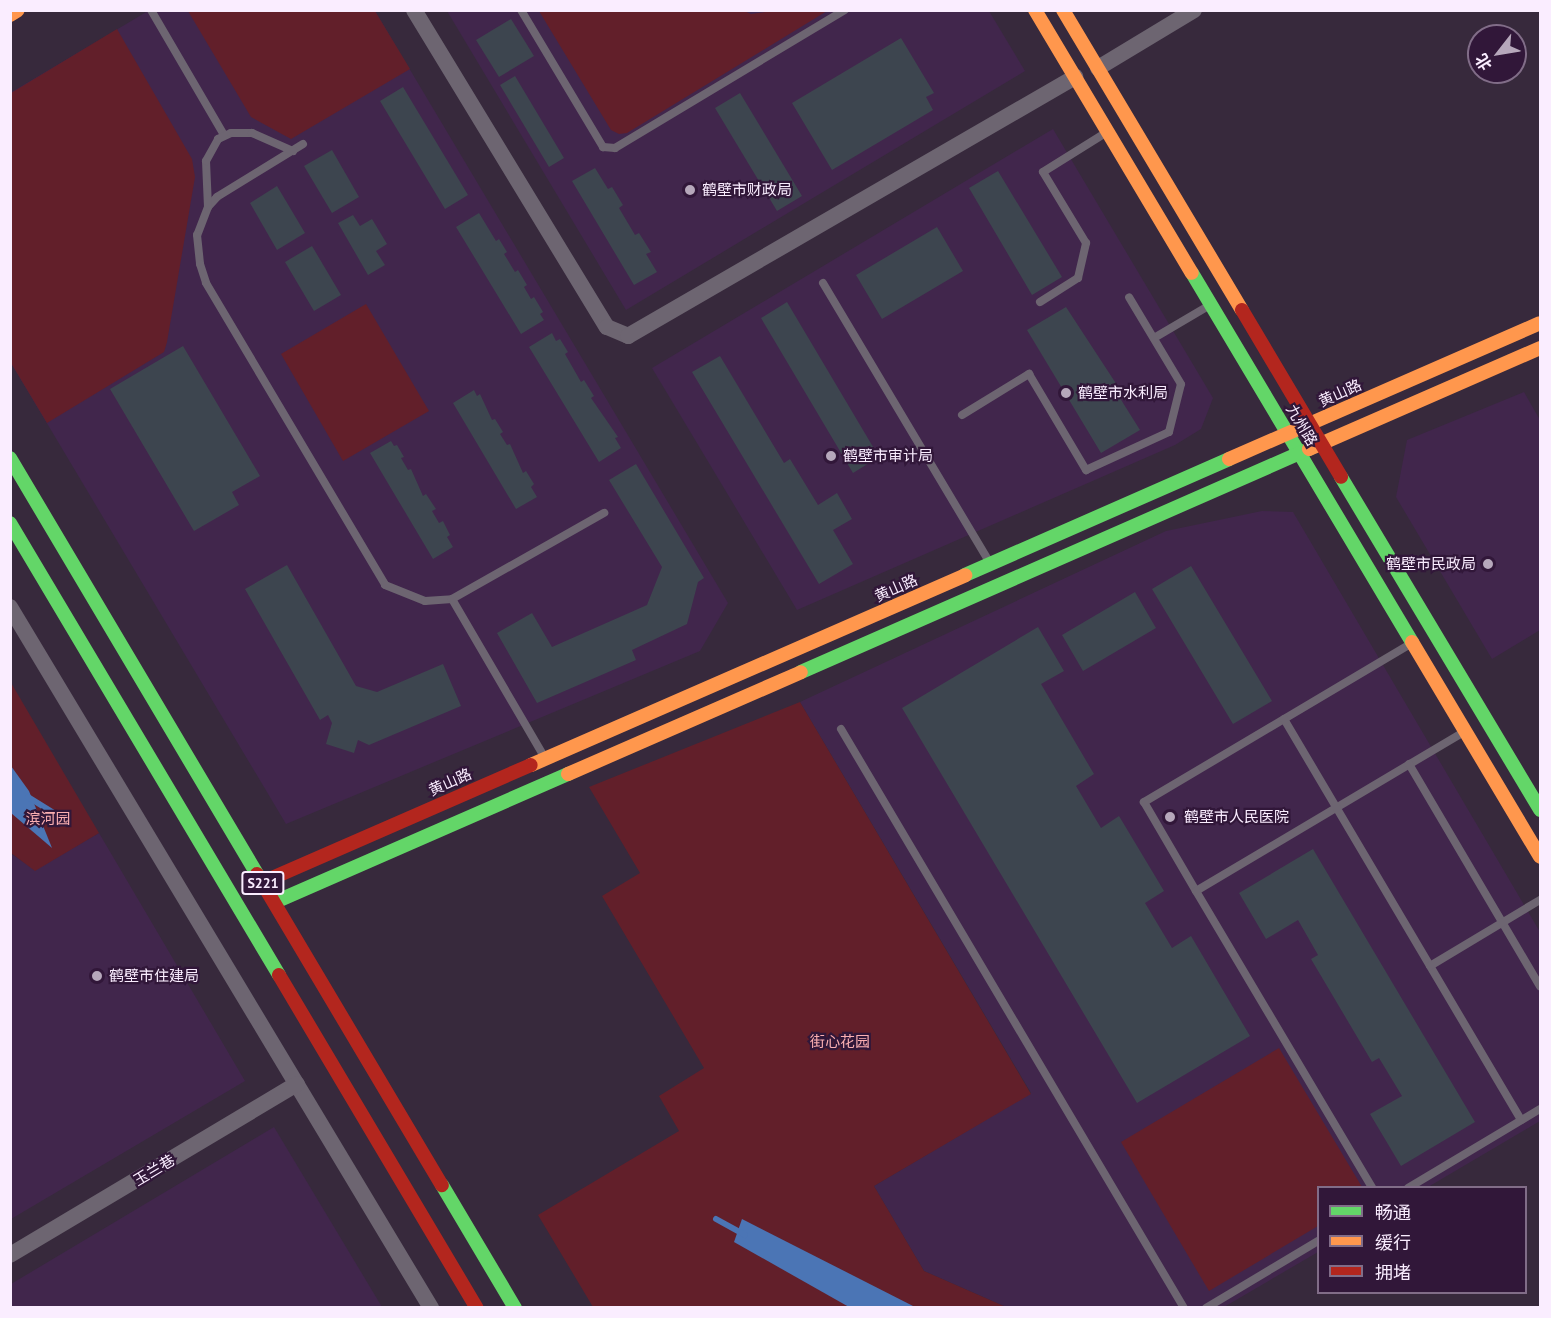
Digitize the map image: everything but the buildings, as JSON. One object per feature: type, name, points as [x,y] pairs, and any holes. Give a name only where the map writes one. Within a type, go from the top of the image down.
[{"type":"street","points":[[10,15],[18,10]]},
{"type":"street","points":[[414,10],[607,327],[628,336],[1075,77]]},
{"type":"street","name":"九州路","points":[[1035,10],[1540,856]]},
{"type":"street","name":"九州路","points":[[1063,10],[1540,810]]},
{"type":"street","points":[[1098,68],[1194,10]]},
{"type":"street","name":"黄山路","points":[[263,882],[1540,323]]},
{"type":"street","points":[[275,903],[1540,348]]},
{"type":"street","name":"S221","points":[[10,458],[516,1308]]},
{"type":"street","name":"S221","points":[[10,523],[477,1308]]},
{"type":"street","points":[[10,607],[431,1308]]},
{"type":"street","name":"玉兰巷","points":[[10,1255],[297,1084]]},
{"type":"lane","points":[[151,10],[224,135]]},
{"type":"lane","points":[[521,10],[603,147],[615,148],[845,10]]},
{"type":"lane","points":[[1040,302],[1078,278],[1086,243],[1043,172],[1108,131]]},
{"type":"lane","points":[[208,207],[206,161],[209,151],[224,135],[252,132],[293,151]]},
{"type":"lane","points":[[303,144],[217,197],[208,207],[197,235],[200,264],[206,283],[385,585],[425,601],[452,599],[604,513]]},
{"type":"lane","points":[[823,283],[991,564]]},
{"type":"lane","points":[[962,415],[1029,374],[1086,470],[1169,432],[1181,384],[1129,297]]},
{"type":"lane","points":[[1154,338],[1211,304]]},
{"type":"lane","points":[[452,599],[546,759]]},
{"type":"lane","points":[[1371,1186],[1144,802],[1413,643]]},
{"type":"lane","points":[[1284,719],[1521,1120]]},
{"type":"lane","points":[[840,729],[1184,1308]]},
{"type":"lane","points":[[1196,891],[1465,731]]},
{"type":"lane","points":[[1409,764],[1540,986]]},
{"type":"lane","points":[[1430,966],[1540,900]]},
{"type":"lane","points":[[1411,1186],[1540,1109]]},
{"type":"lane","points":[[1206,1308],[1317,1242]]},
{"type":"shaded area","points":[[148,11],[375,11],[728,603],[700,651],[286,824],[11,363],[10,93]]},
{"type":"shaded area","name":"鹤壁市财政局","points":[[447,11],[989,11],[1025,71],[626,310]]},
{"type":"shaded area","points":[[1053,129],[1213,398],[1201,429],[1175,445],[797,610],[652,368]]},
{"type":"shaded area","name":"鹤壁市民政局","points":[[1524,392],[1540,420],[1540,630],[1492,659],[1396,497],[1407,440]]},
{"type":"shaded area","name":"鹤壁市人民医院","points":[[1262,511],[1293,512],[1540,932],[1540,1121],[1430,1186],[1317,1186],[1317,1253],[1224,1307],[1006,1307],[924,1271],[874,1186],[1031,1093],[800,702],[1166,531]]},
{"type":"shaded area","name":"鹤壁市住建局","points":[[99,833],[245,1081],[11,1219],[10,853],[35,870]]},
{"type":"shaded area","points":[[274,1127],[382,1307],[11,1307],[11,1284]]},
{"type":"green space","points":[[742,10],[751,14],[779,10],[827,11],[627,133],[619,134],[611,130],[539,11]]},
{"type":"green space","points":[[188,11],[375,11],[410,69],[291,139],[251,117]]},
{"type":"green space","points":[[117,29],[192,159],[195,177],[167,342],[164,352],[47,423],[11,363],[11,93]]},
{"type":"green space","points":[[366,304],[429,411],[343,461],[281,354]]},
{"type":"green space","name":"滨河园","points":[[10,681],[99,833],[35,871],[11,853]]},
{"type":"green space","name":"街心花园","points":[[800,702],[1031,1094],[874,1186],[924,1271],[1006,1307],[593,1307],[538,1215],[679,1131],[659,1096],[704,1068],[602,896],[640,873],[589,787]]},
{"type":"green space","points":[[1279,1048],[1361,1186],[1317,1186],[1317,1227],[1209,1291],[1121,1142]]},
{"type":"water","points":[[11,766],[29,791],[52,848],[11,813]]},
{"type":"water","points":[[742,1219],[915,1307],[849,1307],[734,1242]]},
{"type":"waterway","points":[[28,797],[58,816]]},
{"type":"waterway","points":[[716,1219],[745,1235]]},
{"type":"traffic: fast","points":[[1192,273],[1412,642]]},
{"type":"traffic: fast","points":[[801,672],[1309,449]]},
{"type":"traffic: fast","points":[[10,458],[257,874]]},
{"type":"traffic: fast","points":[[965,575],[1229,459]]},
{"type":"traffic: fast","points":[[1341,477],[1540,810]]},
{"type":"traffic: fast","points":[[10,523],[279,975]]},
{"type":"traffic: fast","points":[[275,902],[568,774]]},
{"type":"traffic: fast","points":[[442,1185],[515,1308]]},
{"type":"traffic: slow","points":[[10,15],[18,10]]},
{"type":"traffic: slow","points":[[1035,10],[1192,273]]},
{"type":"traffic: slow","points":[[1063,10],[1242,310]]},
{"type":"traffic: slow","points":[[1229,459],[1540,323]]},
{"type":"traffic: slow","points":[[1309,449],[1540,348]]},
{"type":"traffic: slow","points":[[531,765],[965,575]]},
{"type":"traffic: slow","points":[[1412,642],[1540,857]]},
{"type":"traffic: slow","points":[[568,774],[801,672]]},
{"type":"traffic: jam","points":[[1242,310],[1341,477]]},
{"type":"traffic: jam","points":[[263,882],[531,765]]},
{"type":"traffic: jam","points":[[257,874],[442,1185]]},
{"type":"traffic: jam","points":[[279,975],[477,1308]]},
{"type":"place","name":"鹤壁市财政局","points":[[690,190]]},
{"type":"place","name":"鹤壁市水利局","points":[[1066,393]]},
{"type":"place","name":"鹤壁市审计局","points":[[831,456]]},
{"type":"place","name":"鹤壁市民政局","points":[[1488,564]]},
{"type":"place","name":"鹤壁市人民医院","points":[[1170,817]]},
{"type":"place","name":"鹤壁市住建局","points":[[97,976]]}]
